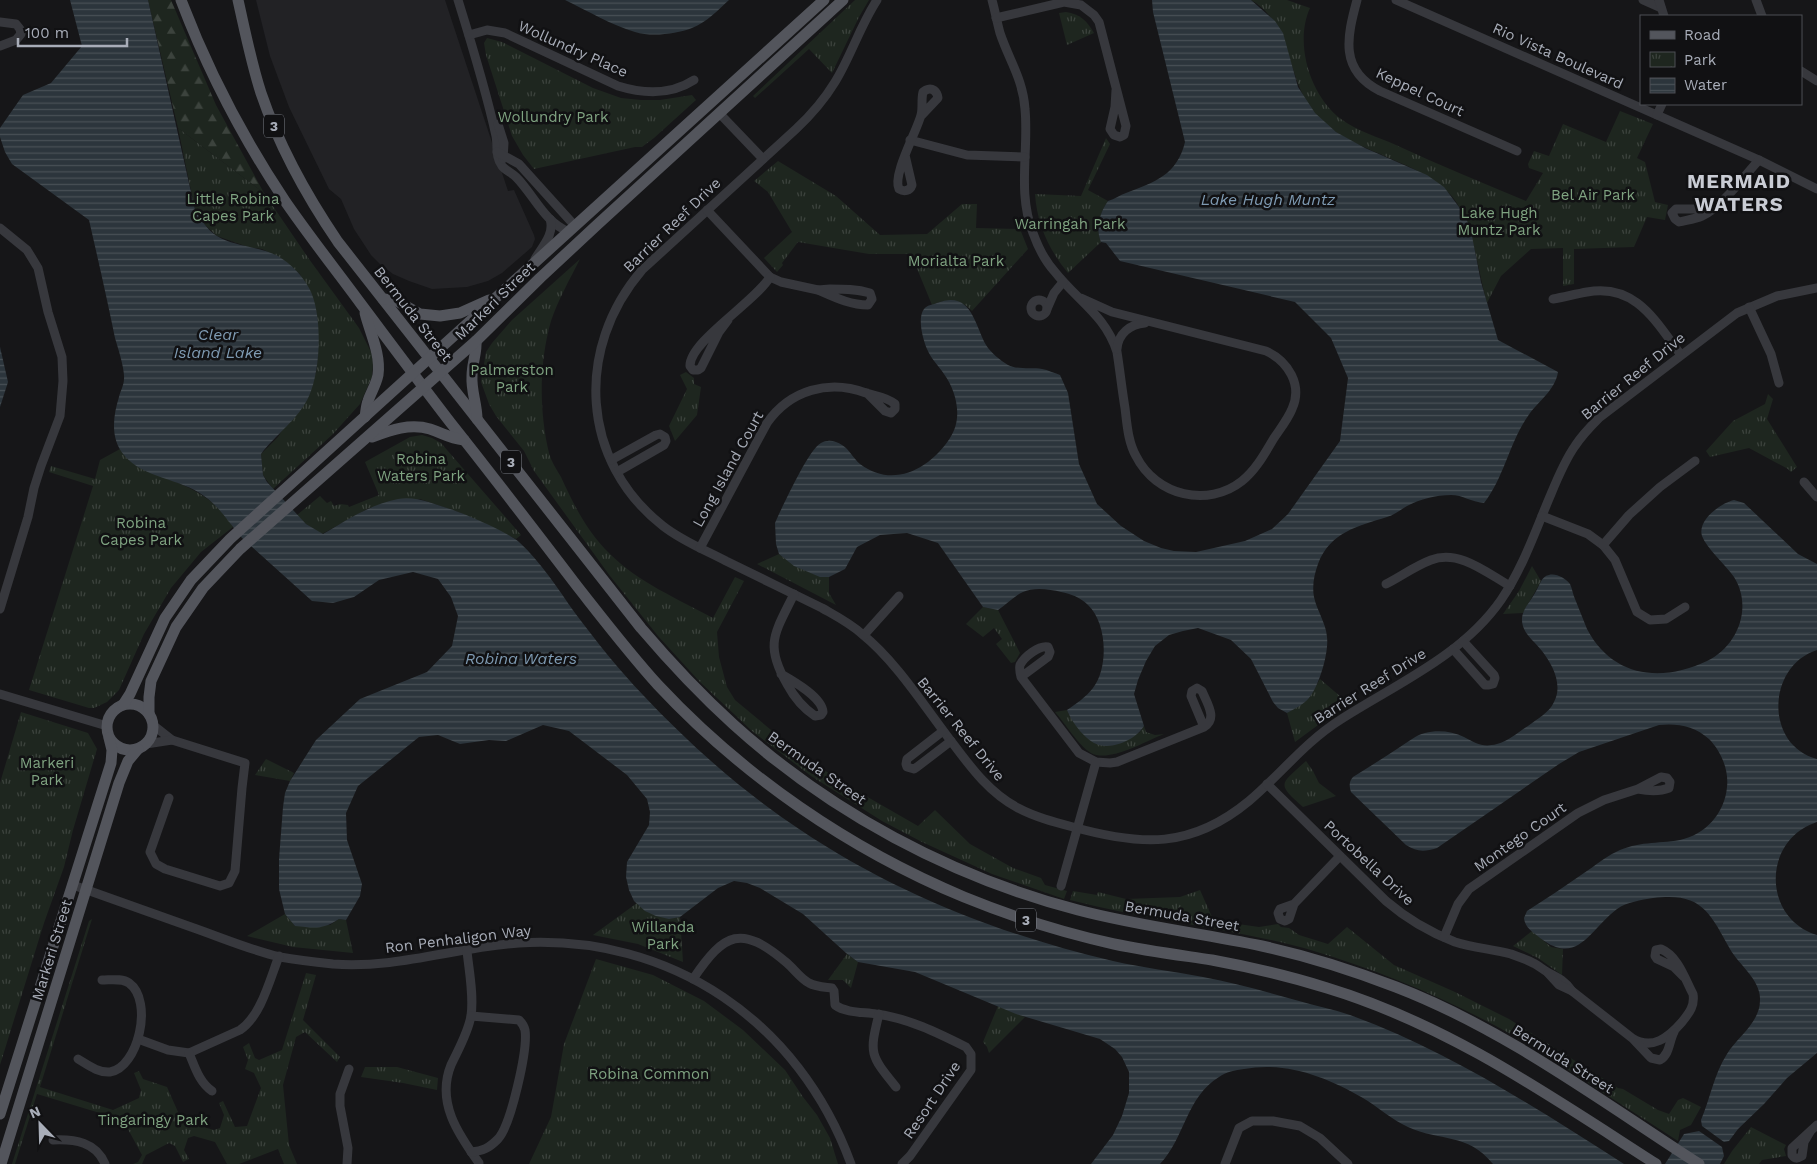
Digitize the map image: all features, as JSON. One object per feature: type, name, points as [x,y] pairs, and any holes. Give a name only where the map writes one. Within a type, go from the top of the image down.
[{"type":"main road","name":"3","points":[[181,0],[222,93],[252,147],[289,206],[423,388],[615,635],[675,702],[752,772],[817,819],[842,834],[892,863],[966,898],[1026,920],[1112,943],[1279,974],[1330,989],[1388,1010],[1442,1033],[1498,1063],[1656,1164]]},
{"type":"main road","name":"Bermuda Street","points":[[238,0],[262,92],[286,153],[326,225],[349,257],[641,628],[685,678],[735,726],[785,767],[864,819],[911,846],[1003,886],[1054,904],[1134,924],[1223,938],[1294,954],[1397,987],[1504,1039],[1699,1164]]},
{"type":"main road","name":"Markeri Street","points":[[123,705],[130,694],[165,618],[191,580],[230,540],[824,0]]},
{"type":"main road","name":"Markeri Street","points":[[151,719],[149,697],[151,680],[176,627],[203,588],[240,550],[297,497],[366,439],[476,341],[584,236],[844,0]]},
{"type":"main road","points":[[572,229],[584,236]]},
{"type":"main road","points":[[383,299],[395,300],[420,314],[440,316],[460,313],[482,302],[495,299]]},
{"type":"main road","points":[[364,308],[369,331],[375,346],[378,368],[365,417]]},
{"type":"main road","points":[[476,341],[477,352],[472,375],[472,388],[477,406],[477,419]]},
{"type":"main road","points":[[366,439],[396,429],[412,427],[428,428],[450,439],[464,440]]},
{"type":"main road","points":[[123,705],[138,705],[151,719],[153,732],[142,746],[126,750],[120,748],[110,738],[107,726],[112,712],[123,705]]},
{"type":"main road","name":"Markeri Street","points":[[0,1114],[111,763],[112,750],[110,738]]},
{"type":"main road","name":"Markeri Street","points":[[1,1164],[119,783],[128,761],[142,746]]},
{"type":"street","points":[[458,0],[489,103],[503,136],[502,166],[518,179],[559,227],[572,229]]},
{"type":"street","name":"Barrier Reef Drive","points":[[877,0],[869,12],[842,70],[827,95],[796,130],[642,270],[623,295],[610,319],[598,358],[595,388],[600,426],[617,472],[632,496],[654,518],[675,534],[700,548],[794,594],[843,620],[864,635],[890,662],[979,776],[1005,800],[1037,817],[1107,836],[1130,840],[1154,841],[1176,838],[1198,831],[1220,821],[1246,804],[1326,728],[1453,649],[1482,623],[1510,586],[1565,462],[1582,435],[1609,409],[1727,319],[1749,307],[1777,296],[1817,288]]},
{"type":"street","points":[[992,0],[1000,33],[1014,62],[1023,93],[1026,116],[1024,197],[1029,223],[1046,261],[1063,282],[1081,298],[1108,329],[1117,352],[1132,446],[1141,465],[1150,476],[1169,489],[1190,495],[1203,496],[1226,490],[1244,480],[1258,463],[1292,410],[1296,396],[1295,387],[1290,371],[1281,359],[1266,351],[1150,323],[1103,309],[1081,298]]},
{"type":"street","name":"Keppel Court","points":[[1357,0],[1348,43],[1354,67],[1365,82],[1380,91],[1517,151]]},
{"type":"street","name":"Rio Vista Boulevard","points":[[1396,0],[1758,160],[1817,189]]},
{"type":"street","points":[[1643,0],[1661,8]]},
{"type":"street","points":[[1756,0],[1762,15]]},
{"type":"street","points":[[996,18],[1064,2],[1073,2],[1088,10],[1099,22],[1103,31],[1116,90]]},
{"type":"street","points":[[0,22],[16,24],[22,34],[16,40],[0,46]]},
{"type":"street","name":"Wollundry Place","points":[[469,35],[487,30],[506,33],[630,90],[652,92],[673,90],[694,80]]},
{"type":"street","points":[[1802,72],[1817,81]]},
{"type":"street","points":[[1657,115],[1662,105]]},
{"type":"street","points":[[720,114],[763,159]]},
{"type":"street","points":[[905,155],[921,116]]},
{"type":"street","points":[[910,140],[967,155],[1025,158]]},
{"type":"street","points":[[501,154],[519,164],[545,192],[572,229]]},
{"type":"street","points":[[1712,209],[1758,160]]},
{"type":"street","points":[[530,268],[549,235],[551,226],[542,200],[545,192]]},
{"type":"street","points":[[707,210],[770,277],[781,282],[818,290],[842,300],[864,305],[868,304],[872,299],[870,293],[866,292],[848,289],[818,290]]},
{"type":"street","points":[[0,228],[27,250],[38,268],[48,312],[62,356],[64,381],[60,416],[34,488],[28,517],[0,609]]},
{"type":"street","points":[[728,320],[719,332],[701,368],[693,370],[689,363],[698,347],[760,291],[770,277]]},
{"type":"street","points":[[1054,293],[1036,300],[1032,304],[1034,314],[1040,316],[1046,312],[1054,293],[1063,282]]},
{"type":"street","points":[[1553,300],[1589,291],[1614,292],[1631,298],[1648,310],[1681,355]]},
{"type":"street","points":[[1749,307],[1771,354],[1779,383]]},
{"type":"street","points":[[1117,352],[1119,340],[1127,329],[1139,324],[1150,323]]},
{"type":"street","name":"Long Island Court","points":[[700,548],[764,428],[780,408],[797,396],[818,388],[839,386],[867,393]]},
{"type":"street","points":[[611,460],[656,435],[660,434],[665,437],[664,446],[617,472]]},
{"type":"street","points":[[1604,546],[1629,515],[1660,487],[1695,461]]},
{"type":"street","points":[[1804,482],[1817,498]]},
{"type":"street","points":[[1542,516],[1588,534],[1604,546],[1615,560],[1637,612],[1650,620],[1666,619],[1685,606]]},
{"type":"street","points":[[1386,584],[1426,562],[1440,558],[1455,558],[1470,563],[1510,586]]},
{"type":"street","points":[[781,674],[805,689],[821,705],[823,708],[821,714],[815,716],[796,699],[781,674],[774,655],[774,638],[794,594]]},
{"type":"street","points":[[864,635],[899,596]]},
{"type":"street","points":[[1453,649],[1483,683],[1489,686],[1493,684],[1494,675],[1463,641]]},
{"type":"street","points":[[1021,677],[1079,753],[1096,762],[1117,762],[1204,727]]},
{"type":"street","points":[[0,694],[107,726]]},
{"type":"street","points":[[151,719],[172,740]]},
{"type":"street","points":[[943,731],[907,759],[906,764],[908,767],[914,769],[951,741]]},
{"type":"street","points":[[142,746],[172,740],[245,762],[235,871],[229,883],[220,886],[165,869],[156,864],[150,852],[169,798]]},
{"type":"street","points":[[1061,886],[1096,762]]},
{"type":"street","name":"Portobella Drive","points":[[1267,784],[1396,909],[1423,927],[1444,937],[1475,948],[1513,955],[1532,962],[1558,976],[1567,983],[1572,991],[1632,1038],[1651,1058],[1660,1060],[1666,1055]]},
{"type":"street","name":"Montego Court","points":[[1444,937],[1458,904],[1469,889],[1578,813],[1604,800],[1638,789]]},
{"type":"street","points":[[1294,904],[1340,856]]},
{"type":"street","name":"Ron Penhaligon Way","points":[[73,885],[279,956],[336,964],[366,964],[519,943],[586,946],[636,956],[658,963],[693,979],[738,1008],[776,1040],[811,1083],[830,1114],[851,1164]]},
{"type":"street","points":[[693,979],[706,960],[725,943],[738,937],[748,938],[760,944],[786,962],[807,982],[816,986],[832,988],[836,1005],[841,1009],[879,1014],[872,1045],[873,1056],[896,1087]]},
{"type":"street","points":[[467,951],[471,990],[471,1016],[450,1069],[446,1086],[448,1109],[479,1163]]},
{"type":"street","points":[[138,1039],[168,1050],[189,1053],[240,1030],[256,1014],[279,956]]},
{"type":"street","points":[[1659,1042],[1674,1031],[1688,1014],[1694,1003],[1693,994],[1684,976]]},
{"type":"street","points":[[78,1059],[90,1068],[111,1072],[125,1064],[138,1039],[143,1015],[142,1007],[134,988],[123,980],[102,980]]},
{"type":"street","name":"Resort Drive","points":[[879,1014],[912,1022],[966,1047],[971,1054],[971,1070],[910,1156],[902,1164]]},
{"type":"street","points":[[471,1016],[519,1020],[525,1027],[526,1040],[513,1103],[504,1130],[499,1138],[484,1151],[471,1152]]},
{"type":"street","points":[[1666,1055],[1674,1031]]},
{"type":"street","name":"Portobella Drive","points":[[1632,1038],[1642,1042],[1659,1042]]},
{"type":"street","points":[[1659,1042],[1666,1046],[1666,1055]]},
{"type":"street","points":[[189,1053],[202,1083],[212,1091]]},
{"type":"street","points":[[347,1164],[348,1148],[340,1106],[340,1094],[349,1069]]},
{"type":"street","points":[[1226,1164],[1239,1128],[1252,1121],[1273,1121],[1300,1126],[1314,1134],[1348,1164]]},
{"type":"street","points":[[1810,1132],[1817,1125]]},
{"type":"street","points":[[54,1140],[70,1139],[94,1147],[101,1155],[105,1164]]},
{"type":"shaded area","points":[[256,0],[445,0],[508,191],[514,190],[534,235],[535,239],[532,247],[502,273],[488,281],[467,287],[432,289],[393,274],[381,265],[371,255],[354,229],[341,199],[329,189],[289,107],[270,56]]},
{"type":"green space","points":[[148,0],[171,0],[216,105],[264,193],[178,128]]},
{"type":"green space","points":[[855,0],[869,0],[832,73],[809,49],[755,98],[753,96]]},
{"type":"green space","points":[[1251,0],[1287,0],[1310,8],[1305,22],[1304,37],[1308,68],[1313,83],[1321,97],[1341,119],[1361,130],[1526,201],[1543,173],[1529,168],[1528,164],[1534,151],[1549,156],[1563,124],[1606,142],[1620,111],[1653,124],[1637,158],[1645,162],[1655,202],[1668,205],[1665,220],[1647,217],[1634,247],[1574,249],[1574,284],[1563,286],[1563,248],[1531,249],[1501,276],[1487,303],[1476,254],[1465,219],[1460,208],[1448,192],[1432,179],[1350,140],[1331,128],[1315,114],[1299,85],[1275,23],[1265,10]]},
{"type":"green space","points":[[1059,13],[1075,14],[1083,19],[1094,33],[1067,45]]},
{"type":"green space","name":"Wollundry Park","points":[[487,38],[502,42],[593,88],[621,98],[660,100],[692,95],[696,100],[642,147],[534,169],[512,136],[486,55],[484,43]]},
{"type":"green space","name":"Little Robina Capes Park","points":[[178,128],[264,193],[359,328],[372,354],[372,377],[360,404],[333,434],[273,489],[263,475],[261,454],[278,437],[316,373],[318,326],[300,274],[278,257],[262,249],[248,247],[217,236],[205,225],[195,210]]},
{"type":"green space","name":"Warringah Park","points":[[1106,138],[1110,144],[1088,190],[1108,201],[1099,220],[1098,231],[1101,242],[1068,273],[1055,255],[1045,236],[1038,216],[1035,194],[1081,196]]},
{"type":"green space","name":"Morialta Park","points":[[778,161],[836,196],[880,235],[927,234],[962,204],[977,204],[976,228],[1020,229],[1028,249],[972,311],[964,304],[954,301],[943,301],[932,305],[911,254],[869,254],[798,242],[777,272],[764,258],[792,232],[768,192],[754,181]]},
{"type":"green space","name":"Palmerston Park","points":[[580,259],[551,321],[542,370],[542,404],[543,421],[550,456],[576,508],[594,537],[621,564],[646,582],[713,618],[735,577],[744,581],[717,632],[719,657],[727,687],[735,700],[782,739],[838,780],[918,826],[935,810],[970,844],[1013,868],[1041,878],[1045,885],[1067,891],[1064,899],[992,874],[922,842],[882,821],[811,776],[752,731],[700,682],[658,636],[610,576],[534,471],[524,451],[496,416],[489,404],[481,382],[486,352],[492,343],[512,320]]},
{"type":"green space","points":[[686,372],[694,378],[694,384],[701,387],[697,415],[675,441],[669,426],[687,389],[680,375]]},
{"type":"green space","points":[[1768,394],[1773,399],[1767,419],[1797,467],[1791,472],[1749,448],[1710,457],[1706,451],[1733,421],[1765,404]]},
{"type":"green space","name":"Robina Waters Park","points":[[422,435],[441,443],[521,535],[516,539],[461,513],[420,499],[369,508],[322,534],[306,524],[297,515],[320,496],[327,503],[331,501],[334,506],[340,504],[348,505],[349,507],[379,495],[365,462],[410,437]]},
{"type":"green space","name":"Robina Capes Park","points":[[120,449],[136,465],[205,497],[221,510],[233,527],[201,552],[171,588],[144,634],[119,690],[107,702],[94,708],[89,708],[29,690],[93,486],[49,472],[51,466],[95,479],[100,460]]},
{"type":"green space","points":[[779,554],[802,569],[829,577],[829,593],[836,605],[757,564]]},
{"type":"green space","points":[[1532,566],[1541,581],[1523,613],[1503,614],[1519,591]]},
{"type":"green space","points":[[983,607],[998,610],[1020,653],[1015,662],[1011,663],[996,644],[1002,639],[994,628],[983,637],[966,624]]},
{"type":"green space","points":[[1320,679],[1348,703],[1295,742],[1287,713],[1309,698]]},
{"type":"green space","points":[[1067,710],[1070,717],[1139,733],[1144,726],[1146,732],[1155,735],[1164,734],[1117,753],[1099,755],[1091,753],[1081,745],[1055,712]]},
{"type":"green space","name":"Markeri Park","points":[[21,712],[88,733],[97,749],[64,867],[44,923],[0,1065],[0,783]]},
{"type":"green space","points":[[266,759],[294,773],[290,781],[255,775]]},
{"type":"green space","points":[[1306,761],[1319,783],[1336,796],[1303,807],[1288,793],[1285,784],[1287,779]]},
{"type":"green space","points":[[1200,890],[1212,917],[1217,921],[1259,927],[1278,924],[1281,927],[1289,928],[1299,935],[1328,944],[1347,927],[1394,965],[1509,1019],[1618,1088],[1623,1089],[1658,1110],[1669,1114],[1678,1100],[1683,1098],[1701,1107],[1691,1125],[1680,1130],[1678,1141],[1509,1033],[1452,1004],[1384,975],[1338,958],[1284,943],[1131,914],[1070,900],[1073,891],[1097,895],[1098,892],[1126,899],[1180,897]]},
{"type":"green space","name":"Willanda Park","points":[[637,903],[647,911],[657,915],[680,917],[683,962],[638,944],[593,935]]},
{"type":"green space","points":[[285,914],[295,926],[330,925],[339,919],[346,920],[353,953],[293,947],[247,936]]},
{"type":"green space","name":"Tingaringy Park","points":[[92,919],[40,1087],[113,1110],[139,1098],[141,1090],[134,1073],[139,1071],[143,1079],[167,1087],[182,1121],[214,1130],[220,1128],[224,1115],[219,1103],[223,1101],[235,1127],[247,1126],[261,1088],[254,1073],[245,1069],[248,1060],[243,1047],[249,1043],[255,1058],[259,1060],[282,1050],[306,973],[316,975],[303,1020],[340,1057],[337,1062],[305,1032],[296,1037],[283,1085],[289,1145],[297,1164],[284,1164],[278,1149],[239,1164],[227,1164],[215,1142],[194,1136],[188,1138],[184,1150],[189,1159],[183,1162],[175,1146],[169,1143],[146,1155],[142,1164],[133,1164],[138,1162],[142,1155],[123,1120],[37,1094],[15,1164],[12,1164],[89,921]]},
{"type":"green space","points":[[1532,931],[1551,947],[1563,949],[1562,975],[1538,958],[1513,946]]},
{"type":"green space","points":[[847,954],[858,962],[851,988],[843,980],[828,980]]},
{"type":"green space","name":"Robina Common","points":[[596,959],[653,975],[704,1001],[743,1030],[785,1070],[817,1115],[830,1138],[838,1164],[529,1164],[551,1117],[564,1044]]},
{"type":"green space","points":[[998,1006],[1025,1017],[989,1053],[983,1042]]},
{"type":"green space","points":[[365,1067],[397,1067],[438,1078],[437,1090],[361,1077]]},
{"type":"green space","points":[[1751,1127],[1786,1145],[1784,1149],[1786,1156],[1762,1160],[1759,1164],[1724,1164],[1732,1151]]},
{"type":"water","name":"Robina Waters","points":[[70,0],[148,0],[195,210],[213,234],[224,240],[278,256],[296,270],[309,288],[314,299],[319,342],[313,385],[304,405],[293,420],[261,454],[263,475],[267,482],[306,524],[323,534],[350,518],[378,505],[405,498],[425,501],[450,509],[496,528],[519,542],[527,550],[616,665],[661,714],[698,749],[757,799],[799,829],[872,873],[950,909],[989,925],[1030,938],[1113,961],[1239,985],[1331,1009],[1387,1029],[1491,1082],[1624,1164],[1493,1164],[1473,1147],[1463,1142],[1420,1132],[1408,1127],[1363,1098],[1321,1077],[1291,1069],[1260,1067],[1228,1073],[1208,1085],[1192,1106],[1175,1142],[1160,1164],[1091,1164],[1113,1135],[1122,1116],[1129,1093],[1129,1072],[1122,1057],[1115,1049],[1100,1039],[1016,1014],[915,972],[858,962],[803,914],[760,888],[747,883],[734,881],[718,888],[680,917],[669,919],[645,911],[634,901],[626,877],[627,862],[649,825],[650,812],[647,799],[627,775],[569,731],[543,725],[506,741],[489,740],[460,744],[438,735],[419,737],[358,786],[346,813],[347,840],[362,884],[360,896],[346,920],[339,919],[328,925],[318,927],[295,926],[285,914],[279,889],[283,807],[285,793],[290,781],[316,740],[360,699],[427,672],[452,646],[458,616],[451,597],[438,579],[413,572],[379,580],[354,597],[333,603],[312,601],[242,538],[220,511],[204,496],[184,485],[142,469],[132,463],[120,449],[116,442],[114,419],[124,375],[89,220],[12,164],[5,152],[0,137],[0,128],[23,95],[51,83],[82,46]]},
{"type":"water","points":[[565,0],[729,0],[712,16],[692,28],[656,35],[642,34],[626,29]]},
{"type":"water","name":"Lake Hugh Muntz","points":[[1152,0],[1251,0],[1275,21],[1283,33],[1298,87],[1315,113],[1336,132],[1365,148],[1427,175],[1444,187],[1470,226],[1481,282],[1498,340],[1558,372],[1550,390],[1521,426],[1497,483],[1484,503],[1455,495],[1428,498],[1407,506],[1395,514],[1346,532],[1337,537],[1323,553],[1314,576],[1313,593],[1326,632],[1326,652],[1323,669],[1313,693],[1304,703],[1287,713],[1278,708],[1251,659],[1231,640],[1198,628],[1183,631],[1169,635],[1155,646],[1138,680],[1134,694],[1144,726],[1130,739],[1112,746],[1105,746],[1094,743],[1084,736],[1067,710],[1093,688],[1102,669],[1104,645],[1099,623],[1094,613],[1082,600],[1065,593],[1037,589],[1027,590],[998,610],[983,607],[938,543],[907,533],[880,535],[857,547],[845,569],[829,577],[820,577],[794,566],[779,554],[776,544],[775,523],[804,464],[821,443],[832,441],[840,444],[860,464],[885,475],[898,475],[910,472],[932,459],[942,449],[954,431],[957,406],[949,381],[927,349],[922,335],[921,318],[924,309],[927,307],[948,300],[957,301],[970,311],[988,348],[1005,363],[1012,367],[1044,369],[1060,375],[1068,393],[1079,464],[1097,504],[1121,526],[1144,541],[1174,551],[1196,552],[1245,541],[1272,529],[1288,514],[1340,441],[1348,378],[1331,338],[1295,302],[1120,261],[1106,243],[1101,242],[1099,237],[1099,220],[1108,201],[1163,176],[1176,162],[1185,142],[1153,12]]},
{"type":"water","points":[[0,347],[8,382],[0,407]]},
{"type":"water","points":[[1734,500],[1744,503],[1798,554],[1817,564],[1817,650],[1800,659],[1788,672],[1781,688],[1778,705],[1781,723],[1788,738],[1800,751],[1817,759],[1817,822],[1799,831],[1786,845],[1778,861],[1776,879],[1778,897],[1786,913],[1799,926],[1817,935],[1817,1053],[1787,1078],[1738,1129],[1729,1141],[1724,1142],[1702,1126],[1701,1120],[1715,1078],[1732,1047],[1748,1029],[1756,1016],[1760,1000],[1757,986],[1753,979],[1734,955],[1716,924],[1702,907],[1693,901],[1669,897],[1653,898],[1625,905],[1607,917],[1583,942],[1574,947],[1564,949],[1553,946],[1532,932],[1524,918],[1527,911],[1604,859],[1624,848],[1648,843],[1680,840],[1705,828],[1718,814],[1727,787],[1727,774],[1723,761],[1709,739],[1698,731],[1686,726],[1659,725],[1579,752],[1437,848],[1421,851],[1406,845],[1351,792],[1350,782],[1353,777],[1422,734],[1450,732],[1479,744],[1492,745],[1509,739],[1549,709],[1557,696],[1556,675],[1546,657],[1526,632],[1522,623],[1525,608],[1546,576],[1557,575],[1570,584],[1587,629],[1597,645],[1624,666],[1639,671],[1655,673],[1672,672],[1690,668],[1718,654],[1727,646],[1739,625],[1742,601],[1740,589],[1734,577],[1704,541],[1701,530],[1706,518],[1711,513]]},
{"type":"water","points":[[1699,1131],[1722,1147],[1724,1156],[1720,1164],[1665,1164],[1684,1134]]},
{"type":"district","name":"MERMAID WATERS","points":[[1739,192]]},
{"type":"park label","name":"Bel Air Park","points":[[1593,195]]},
{"type":"park label","name":"Lake Hugh Muntz Park","points":[[1499,222]]},
{"type":"water label","name":"Clear Island Lake","points":[[218,343]]}]
